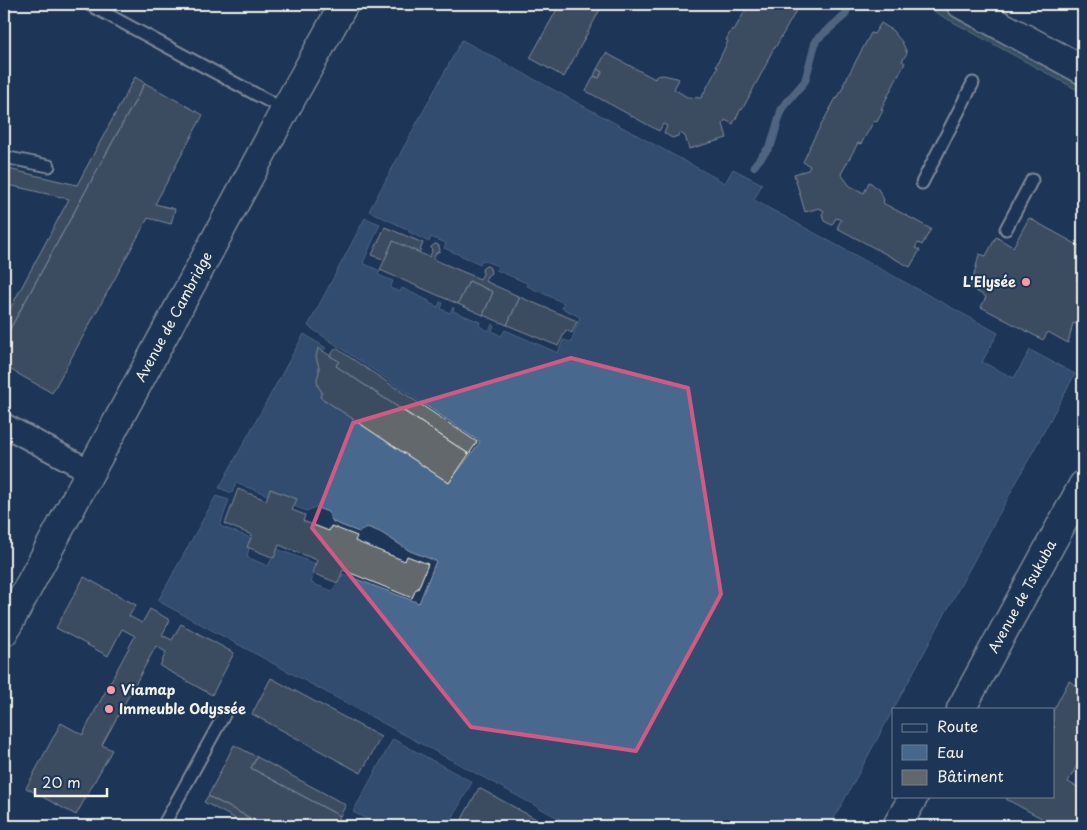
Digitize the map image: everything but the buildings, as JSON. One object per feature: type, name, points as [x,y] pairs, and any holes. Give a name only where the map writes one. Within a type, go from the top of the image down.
[{"type":"street","name":"Avenue de Cambridge","points":[[4,632],[344,4]]},
{"type":"street","points":[[961,4],[1083,70]]},
{"type":"street","points":[[4,424],[90,471]]},
{"type":"street","name":"Avenue de Tsukuba","points":[[962,708],[1083,486]]},
{"type":"street","points":[[897,826],[913,798]]},
{"type":"lane","points":[[88,4],[285,110]]},
{"type":"lane","points":[[922,183],[974,83]]},
{"type":"lane","points":[[4,157],[49,166]]},
{"type":"lane","points":[[1006,229],[1032,180]]},
{"type":"lane","points":[[163,826],[224,715]]},
{"type":"highlighted area","points":[[571,358],[688,388],[721,594],[636,751],[471,727],[312,528],[353,423]]},
{"type":"green space","points":[[920,4],[933,4],[1083,86],[1083,93]]},
{"type":"water","points":[[462,40],[725,183],[733,169],[762,184],[754,200],[998,333],[982,362],[1014,378],[1030,350],[1075,374],[894,708],[892,708],[892,712],[830,826],[573,826],[158,601],[216,496],[229,500],[220,526],[251,538],[247,557],[268,566],[277,549],[316,564],[311,583],[332,591],[343,574],[419,603],[436,561],[410,551],[380,532],[367,527],[359,532],[333,522],[328,512],[315,507],[307,511],[294,506],[296,499],[271,489],[268,495],[236,483],[232,493],[219,488],[304,334],[326,348],[323,351],[318,348],[317,355],[319,373],[317,382],[322,392],[320,397],[449,483],[480,442],[308,326],[365,218],[380,224],[363,263],[380,271],[378,275],[393,281],[390,288],[400,292],[402,288],[438,307],[440,302],[443,303],[441,309],[450,313],[453,307],[453,311],[480,322],[479,326],[489,331],[492,324],[494,325],[492,331],[501,336],[505,330],[558,353],[563,340],[571,342],[580,317],[562,308],[564,303],[527,286],[527,283],[496,270],[498,266],[482,260],[480,264],[444,248],[446,243],[431,237],[429,242],[369,211]]},
{"type":"water","points":[[393,739],[472,782],[448,826],[380,826],[353,812]]},
{"type":"waterway","points":[[754,166],[771,145],[782,108],[805,81],[816,40],[845,15],[849,4]]},
{"type":"place","name":"L'Elysée","points":[[1026,282]]},
{"type":"place","name":"Viamap","points":[[111,690]]},
{"type":"place","name":"Immeuble Odyssée","points":[[109,709]]}]
